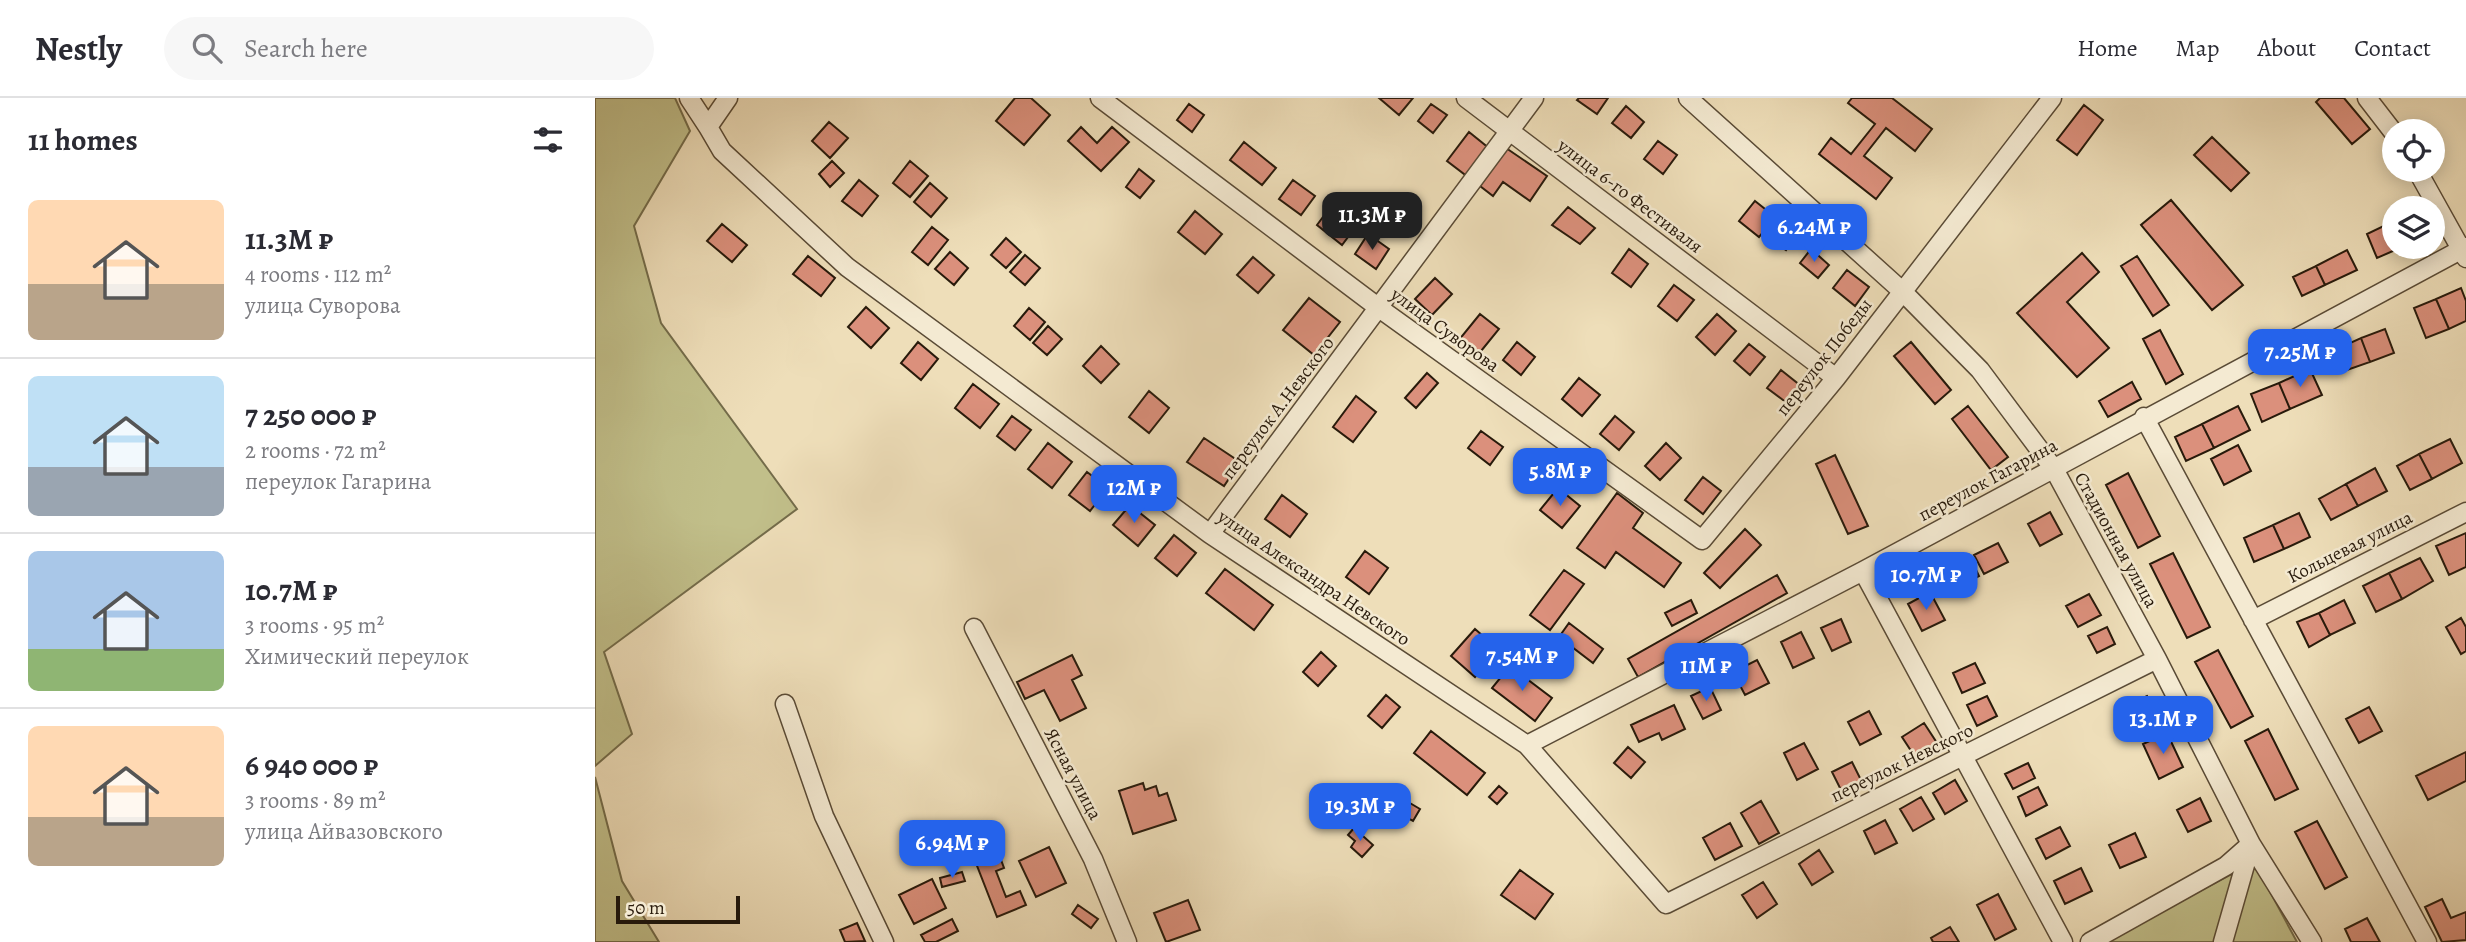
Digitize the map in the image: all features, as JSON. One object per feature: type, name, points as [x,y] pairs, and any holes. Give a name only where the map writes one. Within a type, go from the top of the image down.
[{"type":"street","points":[[689,98],[708,127],[728,98]]},
{"type":"street","name":"улица Суворова","points":[[1100,98],[1379,308],[1702,540]]},
{"type":"street","name":"улица 6-го Фестиваля","points":[[1466,98],[1836,378]]},
{"type":"street","name":"переулок А.Невского","points":[[1210,534],[1534,98]]},
{"type":"street","name":"Стадионная улица","points":[[1688,98],[1902,291],[1980,370],[2054,469],[2157,659],[2251,844],[2312,942]]},
{"type":"street","name":"переулок Победы","points":[[1702,540],[1836,378],[2052,98]]},
{"type":"street","points":[[2367,98],[2383,119]]},
{"type":"street","name":"улица Александра Невского","points":[[708,127],[722,150],[847,267],[1210,534],[1527,745],[1666,904]]},
{"type":"street","points":[[2424,182],[2464,251]]},
{"type":"street","name":"переулок Гагарина","points":[[1527,745],[1863,571],[2054,469],[2144,417],[2464,251]]},
{"type":"street","points":[[2144,417],[2427,942]]},
{"type":"street","name":"Кольцевая улица","points":[[2253,620],[2466,512]]},
{"type":"street","points":[[1863,571],[2063,942]]},
{"type":"street","name":"Ясная улица","points":[[974,628],[1093,859],[1127,942]]},
{"type":"street","name":"переулок Невского","points":[[1666,904],[2157,659]]},
{"type":"street","points":[[785,704],[824,816],[884,942]]},
{"type":"street","points":[[2090,942],[2226,866],[2251,844]]},
{"type":"street","points":[[2223,942],[2251,844]]},
{"type":"shaded area","points":[[595,98],[675,98],[690,131],[634,226],[661,323],[797,509],[604,652],[632,734],[595,766]]},
{"type":"shaded area","points":[[595,777],[622,881],[659,942],[595,942]]},
{"type":"shaded area","points":[[2254,862],[2297,942],[2104,942]]},
{"type":"building","points":[[1015,98],[1031,98],[1050,115],[1024,145],[996,121]]},
{"type":"building","points":[[1379,98],[1413,98],[1399,115]]},
{"type":"building","points":[[1608,98],[1597,114],[1577,100]]},
{"type":"building","points":[[1852,98],[1892,98],[1932,129],[1915,151],[1886,128],[1864,156],[1892,178],[1876,199],[1819,154],[1831,138],[1851,154],[1875,124],[1848,103]]},
{"type":"building","points":[[2320,98],[2344,98],[2370,129],[2352,144],[2316,102]]},
{"type":"building","points":[[1189,104],[1204,115],[1192,132],[1177,120]]},
{"type":"building","points":[[1431,104],[1447,115],[1433,133],[1418,121]]},
{"type":"building","points":[[2084,105],[2103,120],[2077,155],[2057,140]]},
{"type":"building","points":[[1626,106],[1644,122],[1631,138],[1612,123]]},
{"type":"building","points":[[829,122],[848,138],[830,158],[812,141]]},
{"type":"building","points":[[1081,127],[1097,143],[1112,127],[1129,142],[1101,171],[1068,141]]},
{"type":"building","points":[[1469,132],[1490,149],[1468,177],[1447,161]]},
{"type":"building","points":[[2212,137],[2249,173],[2231,191],[2194,155]]},
{"type":"building","points":[[1658,141],[1677,155],[1663,174],[1644,159]]},
{"type":"building","points":[[1244,142],[1276,168],[1262,185],[1230,160]]},
{"type":"building","points":[[1506,148],[1547,176],[1530,201],[1503,182],[1493,196],[1480,186]]},
{"type":"building","points":[[832,161],[844,173],[830,187],[819,174]]},
{"type":"building","points":[[910,161],[928,176],[910,197],[893,183]]},
{"type":"building","points":[[1139,169],[1154,181],[1140,198],[1126,187]]},
{"type":"building","points":[[859,180],[878,196],[862,216],[842,201]]},
{"type":"building","points":[[1293,180],[1315,196],[1301,215],[1279,199]]},
{"type":"building","points":[[930,183],[947,198],[931,217],[914,202]]},
{"type":"building","points":[[2171,200],[2243,285],[2212,310],[2141,225]]},
{"type":"building","points":[[1755,201],[1775,217],[1759,237],[1739,221]]},
{"type":"building","points":[[1332,205],[1357,225],[1342,245],[1317,225]]},
{"type":"building","points":[[1568,207],[1595,228],[1580,244],[1552,225]]},
{"type":"building","points":[[1195,211],[1222,234],[1205,254],[1178,232]]},
{"type":"building","points":[[722,224],[747,245],[732,262],[707,241]]},
{"type":"building","points":[[1784,226],[1797,235],[1786,250],[1773,241]]},
{"type":"building","points":[[932,227],[948,240],[928,265],[912,252]]},
{"type":"building","points":[[2382,227],[2382,256],[2377,258],[2367,234]]},
{"type":"building","points":[[1368,234],[1389,249],[1376,269],[1355,254]]},
{"type":"building","points":[[1006,238],[1021,252],[1006,268],[991,255]]},
{"type":"building","points":[[1629,249],[1648,264],[1631,287],[1612,273]]},
{"type":"building","points":[[1811,249],[1829,265],[1818,278],[1800,263]]},
{"type":"building","points":[[2347,250],[2357,270],[2325,285],[2316,266]]},
{"type":"building","points":[[950,252],[968,268],[954,285],[935,269]]},
{"type":"building","points":[[2082,253],[2099,272],[2067,302],[2109,348],[2077,377],[2017,313]]},
{"type":"building","points":[[1025,255],[1040,268],[1025,285],[1010,272]]},
{"type":"building","points":[[808,256],[835,278],[821,296],[793,274]]},
{"type":"building","points":[[2137,256],[2169,305],[2153,316],[2121,266]]},
{"type":"building","points":[[1253,257],[1274,275],[1258,293],[1237,275]]},
{"type":"building","points":[[2316,266],[2325,285],[2302,296],[2293,277]]},
{"type":"building","points":[[1847,270],[1869,287],[1855,306],[1833,288]]},
{"type":"building","points":[[1435,278],[1452,294],[1432,315],[1415,299]]},
{"type":"building","points":[[1674,285],[1694,300],[1677,321],[1658,306]]},
{"type":"building","points":[[2461,288],[2466,301],[2466,321],[2449,329],[2436,299]]},
{"type":"building","points":[[1309,298],[1340,322],[1314,355],[1283,330]]},
{"type":"building","points":[[2436,299],[2449,329],[2426,338],[2414,308]]},
{"type":"building","points":[[866,307],[889,328],[871,348],[848,327]]},
{"type":"building","points":[[1029,308],[1045,322],[1030,340],[1014,326]]},
{"type":"building","points":[[1480,314],[1499,329],[1477,356],[1458,341]]},
{"type":"building","points":[[1717,314],[1736,331],[1715,355],[1696,337]]},
{"type":"building","points":[[1048,326],[1062,339],[1047,355],[1033,343]]},
{"type":"building","points":[[2385,329],[2394,353],[2370,362],[2361,338]]},
{"type":"building","points":[[2160,330],[2183,374],[2166,384],[2143,339]]},
{"type":"building","points":[[2361,338],[2370,362],[2347,370],[2339,348]]},
{"type":"building","points":[[918,342],[938,359],[921,380],[901,363]]},
{"type":"building","points":[[1517,342],[1535,357],[1521,375],[1503,360]]},
{"type":"building","points":[[1911,342],[1951,390],[1935,404],[1894,356]]},
{"type":"building","points":[[1749,344],[1765,357],[1750,375],[1734,361]]},
{"type":"building","points":[[1101,346],[1119,364],[1101,383],[1083,366]]},
{"type":"building","points":[[2310,369],[2322,395],[2290,409],[2279,383]]},
{"type":"building","points":[[1781,370],[1801,386],[1787,403],[1767,388]]},
{"type":"building","points":[[1427,373],[1438,383],[1416,408],[1405,398]]},
{"type":"building","points":[[1579,378],[1600,395],[1582,416],[1562,399]]},
{"type":"building","points":[[2132,382],[2141,399],[2108,417],[2099,401]]},
{"type":"building","points":[[2279,383],[2290,409],[2262,422],[2251,394]]},
{"type":"building","points":[[973,384],[999,404],[980,428],[955,408]]},
{"type":"building","points":[[1149,391],[1169,408],[1149,433],[1129,417]]},
{"type":"building","points":[[1356,396],[1376,412],[1353,442],[1333,427]]},
{"type":"building","points":[[1968,406],[2008,457],[1991,470],[1952,419]]},
{"type":"building","points":[[2238,406],[2250,430],[2214,448],[2202,424]]},
{"type":"building","points":[[1012,416],[1031,430],[1015,450],[997,436]]},
{"type":"building","points":[[1615,416],[1634,432],[1619,450],[1600,434]]},
{"type":"building","points":[[2202,424],[2214,448],[2186,461],[2175,437]]},
{"type":"building","points":[[1481,431],[1503,447],[1490,465],[1468,448]]},
{"type":"building","points":[[1204,438],[1240,462],[1224,486],[1187,462]]},
{"type":"building","points":[[2450,439],[2462,463],[2432,479],[2419,454]]},
{"type":"building","points":[[1048,443],[1072,462],[1052,488],[1028,469]]},
{"type":"building","points":[[1666,443],[1681,458],[1660,480],[1645,466]]},
{"type":"building","points":[[2238,445],[2251,471],[2224,485],[2211,459]]},
{"type":"building","points":[[2419,454],[2432,479],[2410,490],[2397,466]]},
{"type":"building","points":[[1835,455],[1868,526],[1848,534],[1816,464]]},
{"type":"building","points":[[2375,468],[2387,491],[2358,506],[2346,484]]},
{"type":"building","points":[[1087,472],[1108,488],[1090,511],[1069,495]]},
{"type":"building","points":[[2128,473],[2160,536],[2138,548],[2106,485]]},
{"type":"building","points":[[1703,477],[1721,491],[1703,514],[1685,500]]},
{"type":"building","points":[[2346,484],[2358,506],[2331,520],[2319,499]]},
{"type":"building","points":[[1558,488],[1580,506],[1562,528],[1540,510]]},
{"type":"building","points":[[1617,493],[1643,513],[1633,528],[1681,563],[1664,587],[1616,552],[1605,568],[1577,548]]},
{"type":"building","points":[[1282,495],[1307,514],[1290,537],[1265,519]]},
{"type":"building","points":[[1130,505],[1155,525],[1138,546],[1113,525]]},
{"type":"building","points":[[2050,512],[2062,534],[2040,546],[2028,524]]},
{"type":"building","points":[[2299,513],[2310,537],[2284,549],[2273,525]]},
{"type":"building","points":[[2273,525],[2284,549],[2254,562],[2244,538]]},
{"type":"building","points":[[1745,529],[1761,545],[1720,588],[1704,573]]},
{"type":"building","points":[[2466,533],[2466,567],[2449,575],[2436,546]]},
{"type":"building","points":[[1174,535],[1196,553],[1177,576],[1155,558]]},
{"type":"building","points":[[1998,543],[2008,562],[1984,574],[1974,555]]},
{"type":"building","points":[[1365,551],[1388,568],[1369,594],[1346,577]]},
{"type":"building","points":[[2173,553],[2210,627],[2187,638],[2150,564]]},
{"type":"building","points":[[1969,555],[1979,576],[1957,588],[1947,567]]},
{"type":"building","points":[[2420,558],[2433,581],[2402,599],[2389,573]]},
{"type":"building","points":[[1225,569],[1273,605],[1254,630],[1206,593]]},
{"type":"building","points":[[1564,570],[1584,584],[1550,630],[1530,615]]},
{"type":"building","points":[[2389,573],[2402,599],[2376,612],[2363,586]]},
{"type":"building","points":[[1777,575],[1787,593],[1638,677],[1628,659]]},
{"type":"building","points":[[1930,592],[1945,620],[1922,631],[1908,604]]},
{"type":"building","points":[[2089,594],[2101,615],[2078,627],[2066,606]]},
{"type":"building","points":[[1691,600],[1697,613],[1672,626],[1665,613]]},
{"type":"building","points":[[2344,600],[2355,623],[2330,635],[2319,613]]},
{"type":"building","points":[[2319,613],[2330,635],[2309,647],[2297,622]]},
{"type":"building","points":[[2461,618],[2466,627],[2466,651],[2461,654],[2446,627]]},
{"type":"building","points":[[1841,619],[1851,642],[1832,651],[1821,628]]},
{"type":"building","points":[[1569,623],[1603,649],[1593,663],[1559,637]]},
{"type":"building","points":[[2107,627],[2115,644],[2097,653],[2088,636]]},
{"type":"building","points":[[1475,629],[1499,650],[1475,677],[1451,656]]},
{"type":"building","points":[[1801,632],[1814,658],[1793,668],[1781,642]]},
{"type":"building","points":[[2218,650],[2253,716],[2231,728],[2195,662]]},
{"type":"building","points":[[1321,652],[1336,666],[1318,686],[1303,672]]},
{"type":"building","points":[[1072,655],[1082,675],[1072,680],[1086,708],[1060,721],[1044,690],[1025,699],[1017,682]]},
{"type":"building","points":[[1757,660],[1769,683],[1745,695],[1733,672]]},
{"type":"building","points":[[1975,663],[1985,683],[1962,693],[1953,673]]},
{"type":"building","points":[[1510,666],[1552,698],[1535,721],[1492,688]]},
{"type":"building","points":[[1710,687],[1721,710],[1703,719],[1691,696]]},
{"type":"building","points":[[1386,695],[1400,707],[1382,728],[1368,716]]},
{"type":"building","points":[[1987,696],[1997,716],[1977,726],[1967,705]]},
{"type":"building","points":[[2147,696],[2160,724],[2135,736],[2121,708]]},
{"type":"building","points":[[1674,705],[1685,729],[1662,740],[1659,733],[1639,742],[1631,725]]},
{"type":"building","points":[[2369,707],[2382,731],[2359,743],[2346,719]]},
{"type":"building","points":[[1869,711],[1881,734],[1860,745],[1848,722]]},
{"type":"building","points":[[1924,723],[1939,746],[1917,760],[1902,737]]},
{"type":"building","points":[[2268,729],[2298,789],[2275,800],[2245,741]]},
{"type":"building","points":[[1431,731],[1485,773],[1467,795],[1414,753]]},
{"type":"building","points":[[2167,733],[2183,767],[2159,779],[2143,744]]},
{"type":"building","points":[[1804,743],[1818,769],[1797,780],[1784,753]]},
{"type":"building","points":[[1628,747],[1645,762],[1631,778],[1614,763]]},
{"type":"building","points":[[2466,752],[2466,781],[2428,800],[2416,776]]},
{"type":"building","points":[[1852,762],[1862,782],[1842,792],[1832,772]]},
{"type":"building","points":[[2028,763],[2035,778],[2013,789],[2005,774]]},
{"type":"building","points":[[1955,780],[1967,801],[1945,814],[1933,793]]},
{"type":"building","points":[[1143,783],[1145,790],[1156,786],[1159,796],[1167,793],[1176,820],[1133,834],[1119,791]]},
{"type":"building","points":[[1499,786],[1507,793],[1497,804],[1489,797]]},
{"type":"building","points":[[2038,787],[2047,805],[2026,816],[2018,797]]},
{"type":"building","points":[[1375,791],[1388,798],[1383,806],[1370,799]]},
{"type":"building","points":[[1398,796],[1420,809],[1413,821],[1391,809]]},
{"type":"building","points":[[1921,797],[1934,819],[1913,831],[1900,809]]},
{"type":"building","points":[[2200,798],[2211,821],[2188,832],[2177,810]]},
{"type":"building","points":[[1761,801],[1779,833],[1759,844],[1741,813]]},
{"type":"building","points":[[1885,820],[1897,843],[1875,854],[1864,831]]},
{"type":"building","points":[[2317,821],[2347,877],[2325,889],[2295,832]]},
{"type":"building","points":[[1730,823],[1742,846],[1715,860],[1703,838]]},
{"type":"building","points":[[2060,827],[2070,846],[2046,859],[2036,839]]},
{"type":"building","points":[[1354,828],[1373,845],[1362,857],[1351,847],[1355,841],[1348,835]]},
{"type":"building","points":[[2135,833],[2146,857],[2120,868],[2109,845]]},
{"type":"building","points":[[1049,847],[1066,883],[1036,897],[1019,861]]},
{"type":"building","points":[[997,849],[1004,868],[996,871],[1006,897],[1020,891],[1026,905],[997,917],[974,858]]},
{"type":"building","points":[[1819,850],[1833,872],[1812,885],[1799,864]]},
{"type":"building","points":[[2081,868],[2092,891],[2065,904],[2054,881]]},
{"type":"building","points":[[1520,870],[1553,894],[1535,919],[1501,895]]},
{"type":"building","points":[[962,872],[965,881],[942,887],[940,878]]},
{"type":"building","points":[[932,879],[946,908],[914,924],[899,895]]},
{"type":"building","points":[[1763,882],[1777,904],[1757,918],[1742,895]]},
{"type":"building","points":[[1998,894],[2016,929],[1995,940],[1977,905]]},
{"type":"building","points":[[2442,899],[2451,918],[2466,912],[2466,940],[2442,942],[2425,907]]},
{"type":"building","points":[[1188,900],[1200,930],[1166,942],[1154,913]]},
{"type":"building","points":[[1078,905],[1098,919],[1091,928],[1072,914]]},
{"type":"building","points":[[2367,918],[2380,942],[2351,942],[2345,929]]},
{"type":"building","points":[[952,919],[958,931],[936,942],[925,942],[921,935]]},
{"type":"building","points":[[857,923],[865,941],[845,942],[840,930]]},
{"type":"building","points":[[1950,927],[1959,942],[1933,942],[1931,938]]}]
